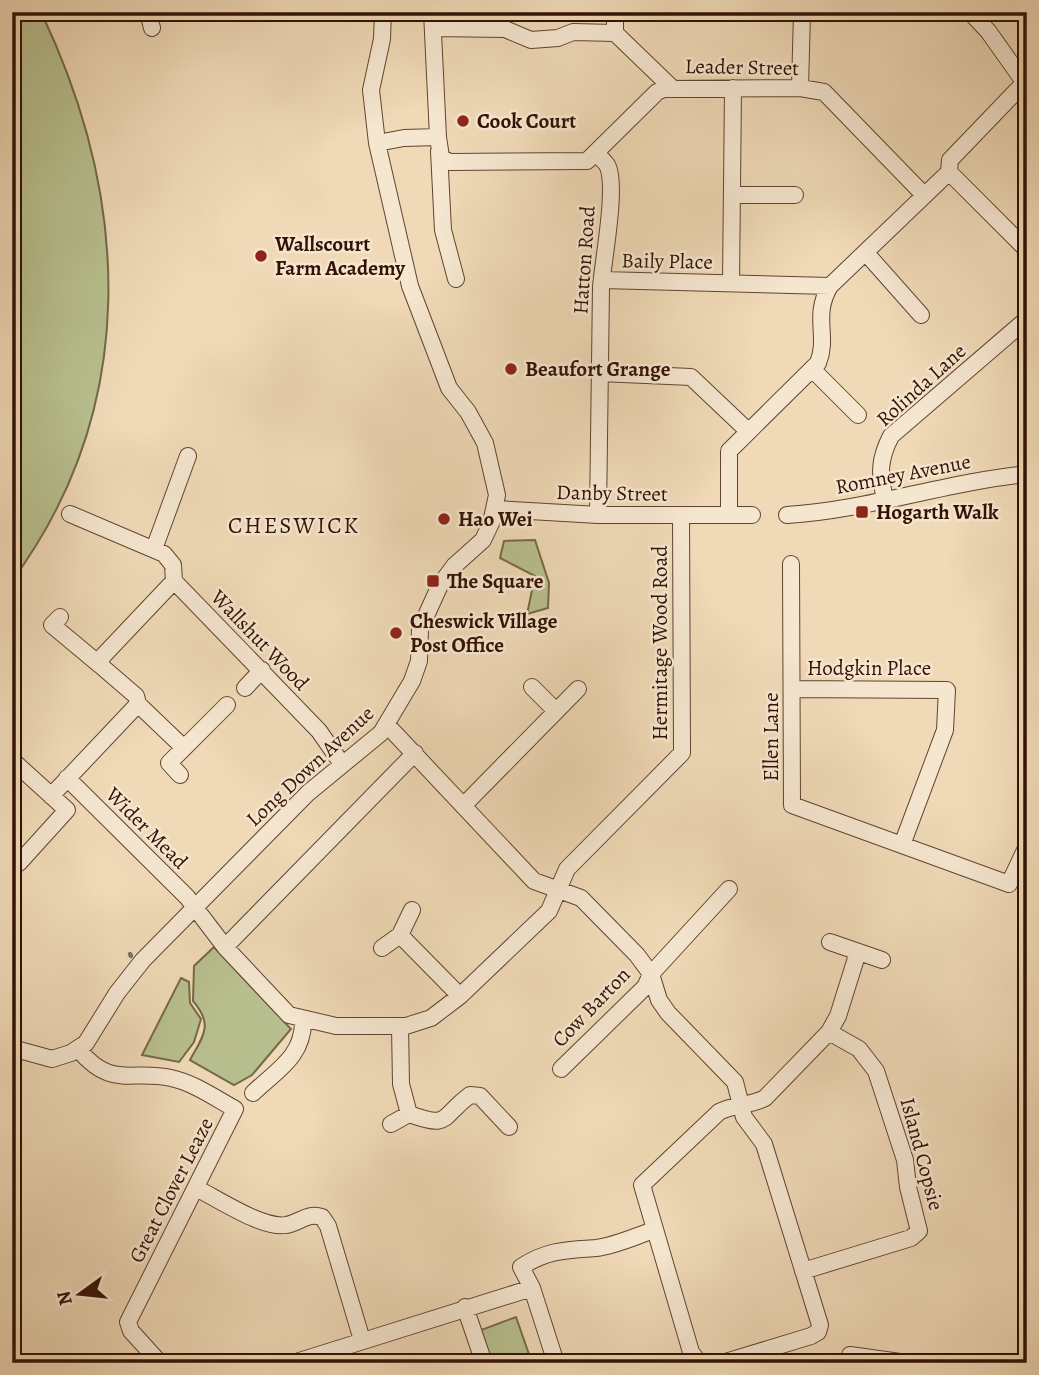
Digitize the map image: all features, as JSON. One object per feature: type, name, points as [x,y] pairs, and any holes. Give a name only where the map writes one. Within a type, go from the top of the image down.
[{"type":"street","name":"Long Down Avenue","points":[[78,1049],[90,1036],[132,972],[301,801],[387,725],[412,681],[419,661],[420,629],[440,585],[454,566],[483,540],[495,509],[496,481],[485,443],[468,412],[449,387],[410,286],[377,143],[371,90],[382,39],[383,12]]},
{"type":"street","points":[[615,12],[615,33]]},
{"type":"street","points":[[800,88],[802,12]]},
{"type":"street","points":[[729,515],[729,451],[813,370],[821,351],[821,301],[830,286],[949,172],[950,159],[1026,84],[988,30],[970,12]]},
{"type":"street","points":[[456,279],[443,230],[432,20],[505,29],[531,40],[558,38],[573,32],[615,33],[671,87]]},
{"type":"street","name":"Leader Street","points":[[597,154],[657,92],[671,87],[800,88],[831,97],[924,195]]},
{"type":"street","name":"Baily Place","points":[[731,283],[733,88]]},
{"type":"street","points":[[377,143],[404,138],[438,144]]},
{"type":"street","points":[[438,144],[444,161],[449,162],[587,161],[597,154]]},
{"type":"street","name":"Hatton Road","points":[[597,154],[607,165],[609,181],[607,259],[602,280],[598,515]]},
{"type":"street","points":[[949,172],[1027,250]]},
{"type":"street","points":[[733,195],[795,195]]},
{"type":"street","points":[[866,253],[921,315]]},
{"type":"street","name":"Baily Place","points":[[602,280],[830,286]]},
{"type":"street","name":"Rolinda Lane","points":[[885,499],[879,476],[882,455],[891,436],[1027,319]]},
{"type":"street","points":[[813,370],[858,415]]},
{"type":"street","points":[[600,373],[691,377],[748,431]]},
{"type":"street","points":[[154,549],[188,456]]},
{"type":"street","name":"Romney Avenue","points":[[787,514],[885,499],[959,483],[1027,474]]},
{"type":"street","name":"Danby Street","points":[[495,509],[598,515],[752,515]]},
{"type":"street","name":"Wallshut Wood","points":[[70,514],[164,554],[173,565],[174,581],[262,670],[318,731],[342,764]]},
{"type":"street","name":"Hermitage Wood Road","points":[[303,1020],[336,1026],[400,1026],[431,1018],[460,996],[549,911],[567,869],[682,753],[681,515]]},
{"type":"street","name":"Ellen Lane","points":[[791,564],[792,806],[1009,884],[1027,846]]},
{"type":"street","points":[[100,665],[102,657],[174,581]]},
{"type":"street","points":[[60,617],[51,625],[136,696],[138,704],[184,748]]},
{"type":"street","points":[[245,688],[262,670]]},
{"type":"street","points":[[532,687],[556,711]]},
{"type":"street","points":[[463,806],[578,689]]},
{"type":"street","name":"Hodgkin Place","points":[[792,689],[947,690],[945,730],[902,845]]},
{"type":"street","points":[[51,796],[138,704]]},
{"type":"street","points":[[180,775],[169,763],[227,705]]},
{"type":"street","name":"Cow Barton","points":[[387,725],[534,881],[581,898],[651,974],[659,1000],[668,1013],[735,1082],[750,1128],[764,1144],[820,1325],[818,1332],[777,1348],[722,1363]]},
{"type":"street","points":[[225,947],[415,753]]},
{"type":"street","points":[[12,760],[67,810],[19,863]]},
{"type":"street","name":"Wider Mead","points":[[67,779],[187,897],[194,910],[225,947],[289,1015],[303,1020]]},
{"type":"street","name":"Cow Barton","points":[[561,1069],[645,987],[651,974],[729,889]]},
{"type":"street","points":[[382,948],[400,935],[412,910]]},
{"type":"street","points":[[400,935],[460,996]]},
{"type":"street","points":[[830,942],[882,960]]},
{"type":"street","points":[[699,1363],[691,1352],[642,1185],[719,1112],[742,1104],[755,1104],[765,1098],[829,1032],[838,1016],[858,952]]},
{"type":"street","points":[[253,1093],[294,1055],[303,1038],[303,1020]]},
{"type":"street","points":[[400,1026],[401,1084],[409,1114]]},
{"type":"street","name":"Island Copsie","points":[[803,1271],[911,1238],[919,1231],[908,1187],[905,1160],[876,1071],[859,1049],[829,1032]]},
{"type":"street","points":[[12,1048],[52,1059],[78,1049]]},
{"type":"street","name":"Great Clover Leaze","points":[[78,1049],[98,1069],[131,1077],[175,1079],[235,1109],[128,1322],[131,1331],[160,1363]]},
{"type":"street","points":[[391,1125],[409,1114],[436,1123],[443,1121],[470,1095],[480,1096],[509,1127]]},
{"type":"street","points":[[196,1188],[265,1223],[286,1226],[306,1216],[322,1217],[328,1226],[362,1340]]},
{"type":"street","points":[[556,1363],[532,1287],[521,1267],[572,1247],[597,1248],[654,1230]]},
{"type":"street","points":[[293,1363],[532,1287]]},
{"type":"street","points":[[465,1307],[484,1363]]},
{"type":"street","points":[[850,1355],[906,1363]]},
{"type":"green space","points":[[12,12],[41,12],[71,84],[92,156],[105,229],[108,302],[101,374],[83,445],[54,514],[12,581]]},
{"type":"green space","points":[[535,540],[549,583],[548,608],[527,614],[535,576],[500,558],[504,541]]},
{"type":"green space","points":[[214,947],[291,1029],[252,1075],[234,1085],[190,1060],[202,1037],[205,1024],[193,1001],[194,966]]},
{"type":"green space","points":[[181,978],[189,982],[190,1003],[201,1019],[194,1042],[179,1062],[142,1055]]},
{"type":"green space","points":[[516,1317],[532,1363],[492,1363],[481,1330]]},
{"type":"place","name":"Cook Court","points":[[463,121]]},
{"type":"place","name":"Wallscourt Farm Academy","points":[[261,256]]},
{"type":"place","name":"Beaufort Grange","points":[[511,369]]},
{"type":"place","name":"Hogarth Walk","points":[[862,512]]},
{"type":"place","name":"Hao Wei","points":[[444,519]]},
{"type":"place","name":"The Square","points":[[433,581]]},
{"type":"place","name":"Cheswick Village Post Office","points":[[396,633]]},
{"type":"district","name":"CHESWICK","points":[[294,525]]}]
